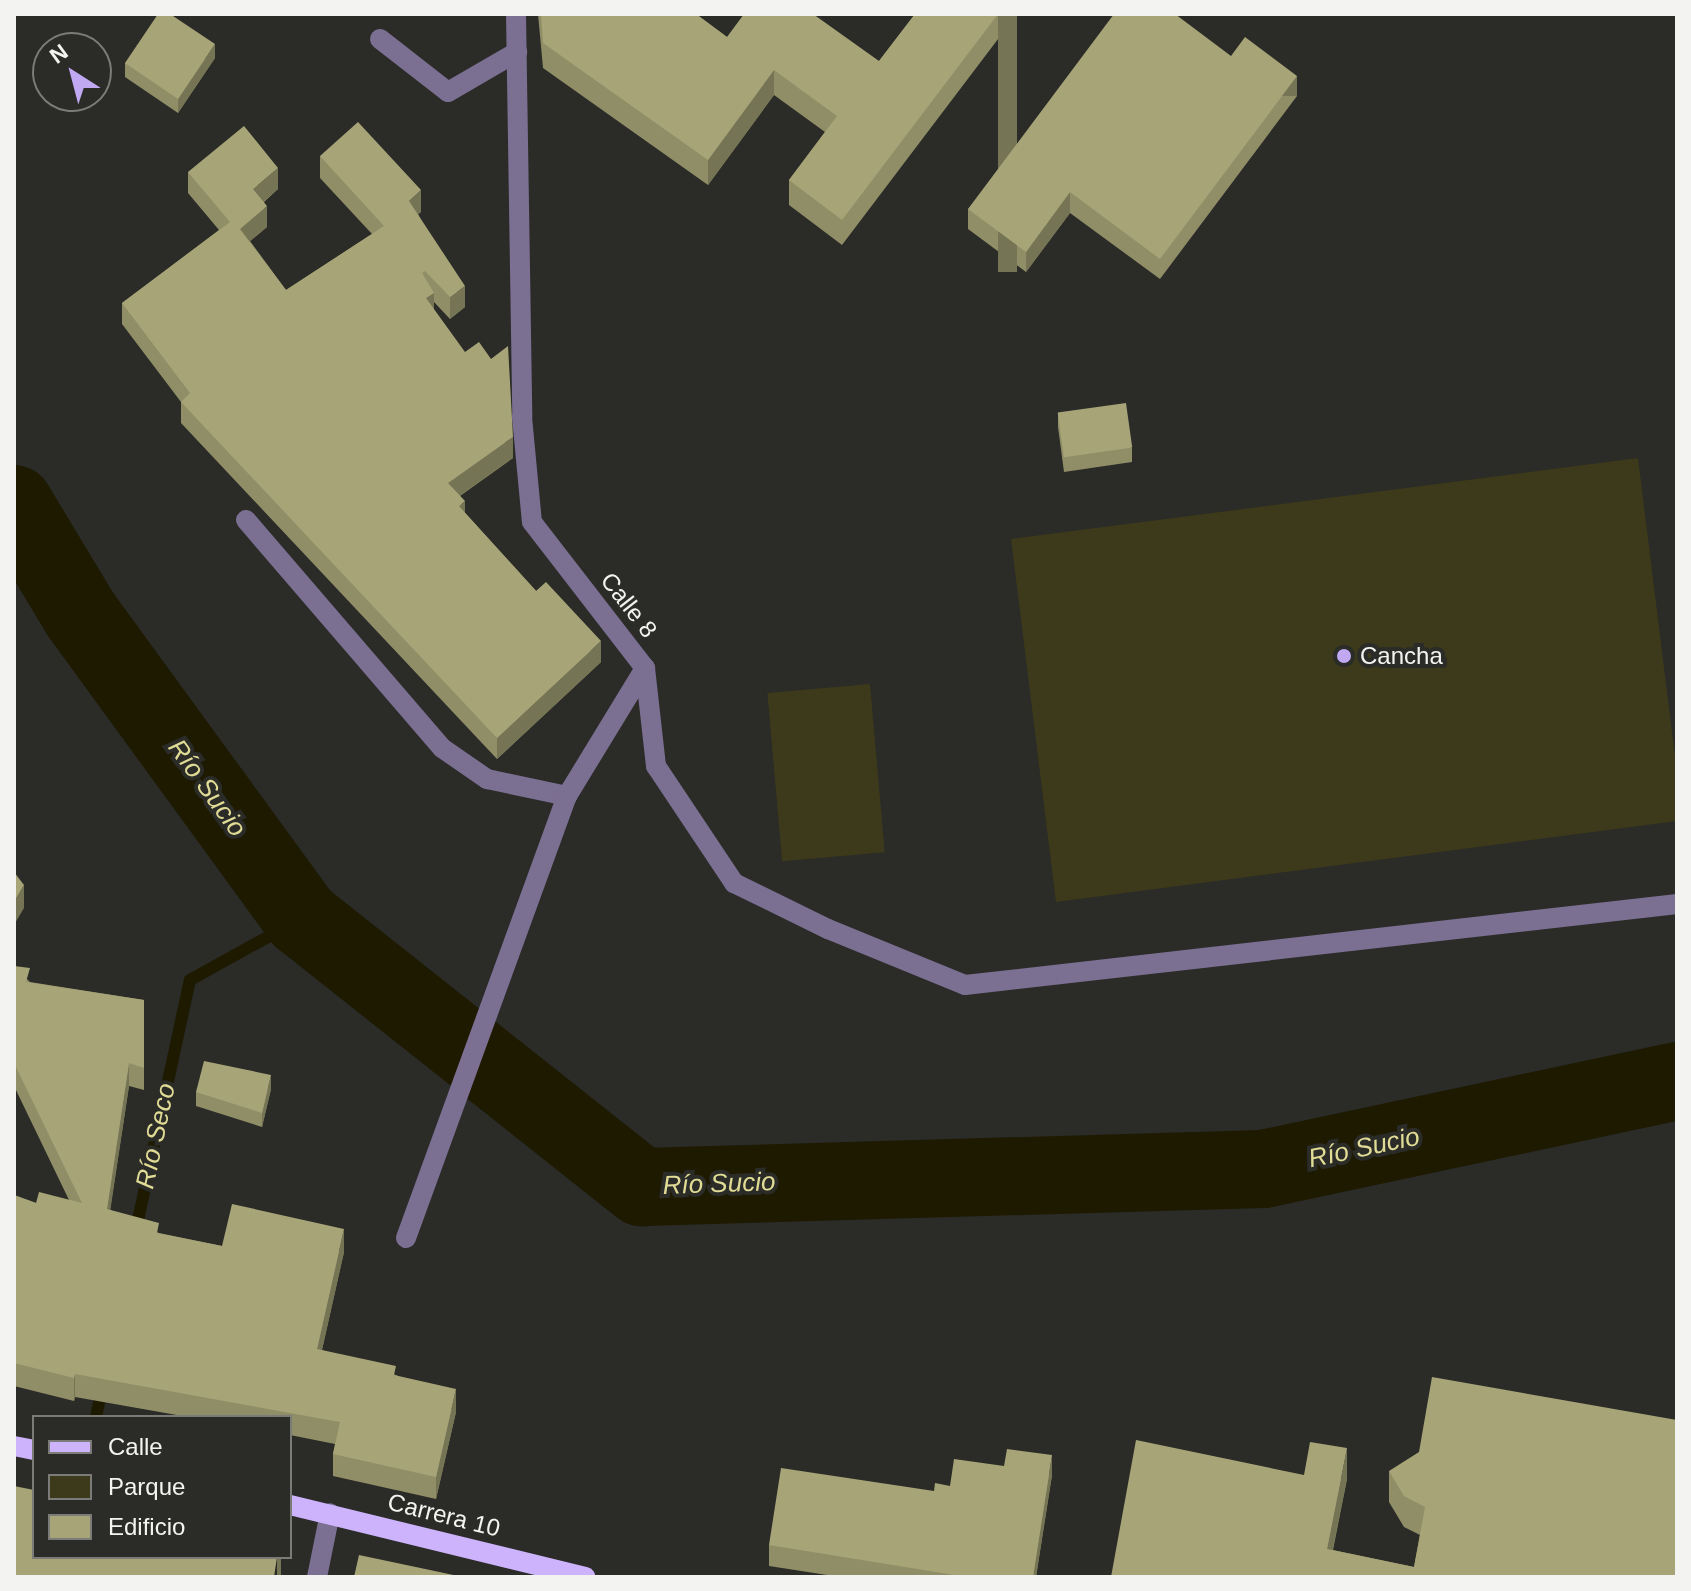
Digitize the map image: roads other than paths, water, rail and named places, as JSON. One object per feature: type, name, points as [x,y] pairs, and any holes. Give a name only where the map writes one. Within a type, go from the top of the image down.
[{"type":"main road","name":"Carrera 10","points":[[292,1505],[585,1577]]},
{"type":"street","name":"Calle 8","points":[[406,1238],[567,796],[645,668],[532,522],[522,417],[516,14]]},
{"type":"street","points":[[380,39],[448,92],[517,52]]},
{"type":"street","points":[[246,520],[442,748],[487,779],[567,796]]},
{"type":"street","points":[[645,668],[656,766],[734,883],[965,985],[1677,904]]},
{"type":"street","points":[[317,1577],[330,1513]]},
{"type":"waterway","name":"Río Sucio","points":[[14,504],[81,615],[302,918],[642,1187],[1263,1169],[1677,1081]]},
{"type":"waterway","name":"Río Seco","points":[[135,1234],[190,980],[302,918]]},
{"type":"waterway","name":"Río Seco","points":[[96,1415],[103,1385]]},
{"type":"place","name":"Cancha","points":[[1344,656]]}]
